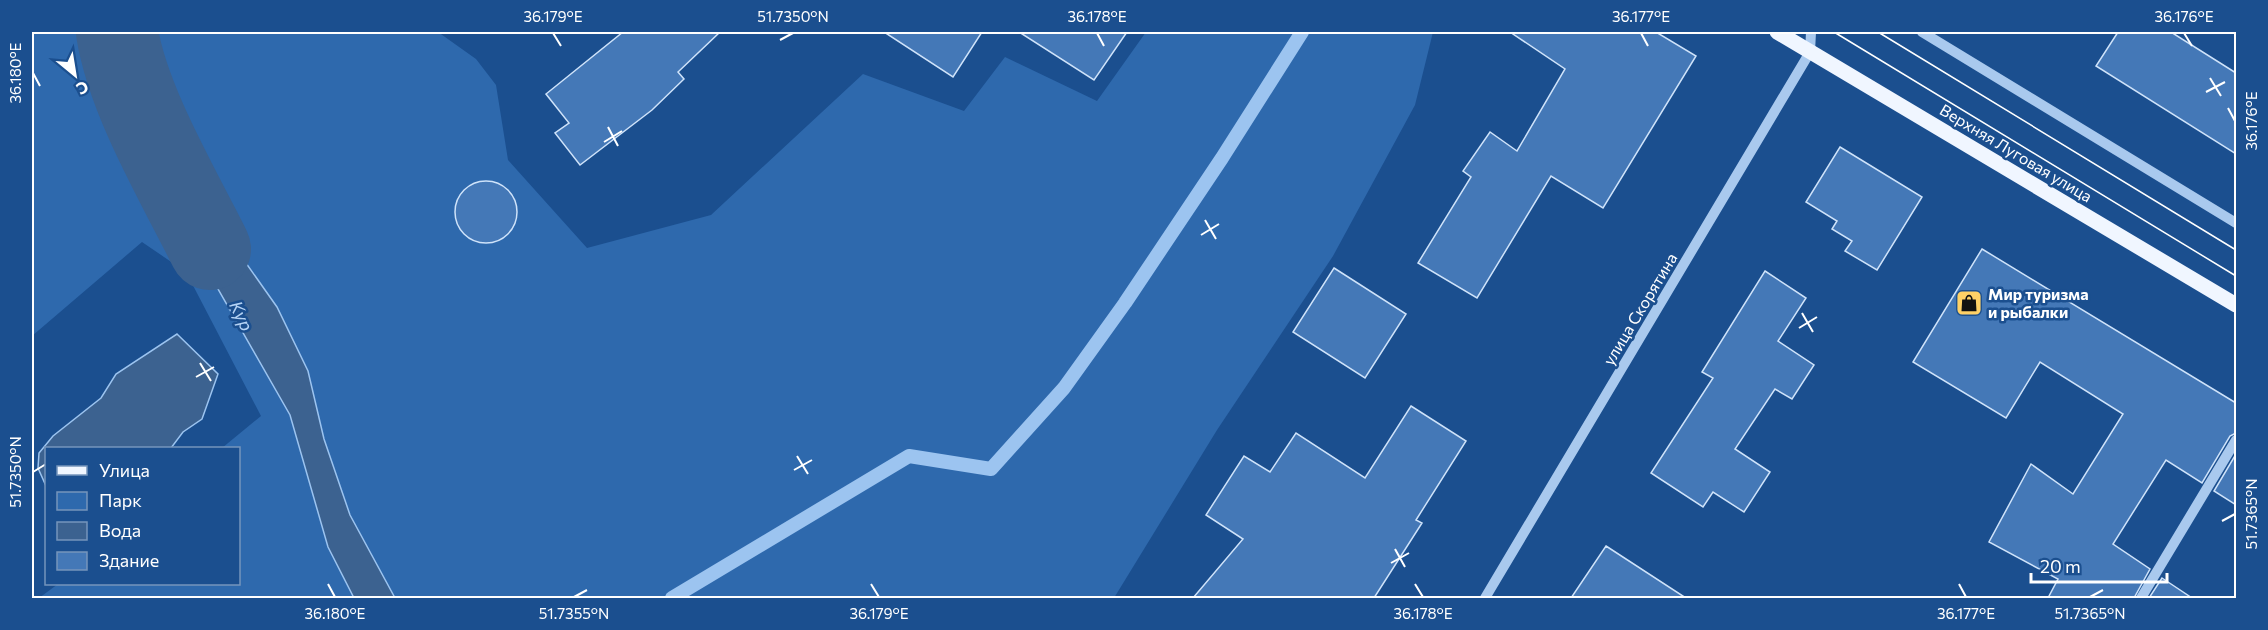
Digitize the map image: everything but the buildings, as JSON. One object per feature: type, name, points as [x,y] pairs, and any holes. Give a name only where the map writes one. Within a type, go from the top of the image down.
[{"type":"main road","name":"Верхняя Луговая улица","points":[[1777,32],[2236,305]]},
{"type":"street","name":"улица Скорятина","points":[[1485,598],[1810,52],[1811,32]]},
{"type":"street","points":[[1922,32],[2236,223]]},
{"type":"street","points":[[2142,598],[2236,440]]},
{"type":"green space","points":[[32,32],[438,32],[476,59],[496,85],[508,160],[587,248],[711,215],[863,74],[964,111],[1005,57],[1097,101],[1146,32],[1433,32],[1415,105],[1333,256],[1217,430],[1114,598],[39,598],[57,585],[240,585],[240,447],[223,447],[261,416],[186,272],[142,242],[32,336]]},
{"type":"water","points":[[104,32],[146,32],[207,161],[222,229],[277,307],[308,371],[324,439],[350,515],[395,598],[354,598],[328,547],[290,415],[186,233],[159,148],[121,55]]},
{"type":"water","points":[[177,334],[218,374],[202,419],[183,432],[172,447],[45,447],[45,484],[38,468],[39,453],[53,436],[101,398],[116,374]]},
{"type":"waterway","name":"Кур","points":[[117,32],[123,59],[143,114],[210,249]]},
{"type":"waterway","points":[[672,598],[909,456],[991,469],[1064,388],[1125,303],[1222,158],[1302,32]]},
{"type":"tram line","points":[[1834,32],[2236,276]]},
{"type":"tram line","points":[[1878,32],[2236,250]]},
{"type":"place","name":"Мир туризма и рыбалки","points":[[1969,303]]}]
